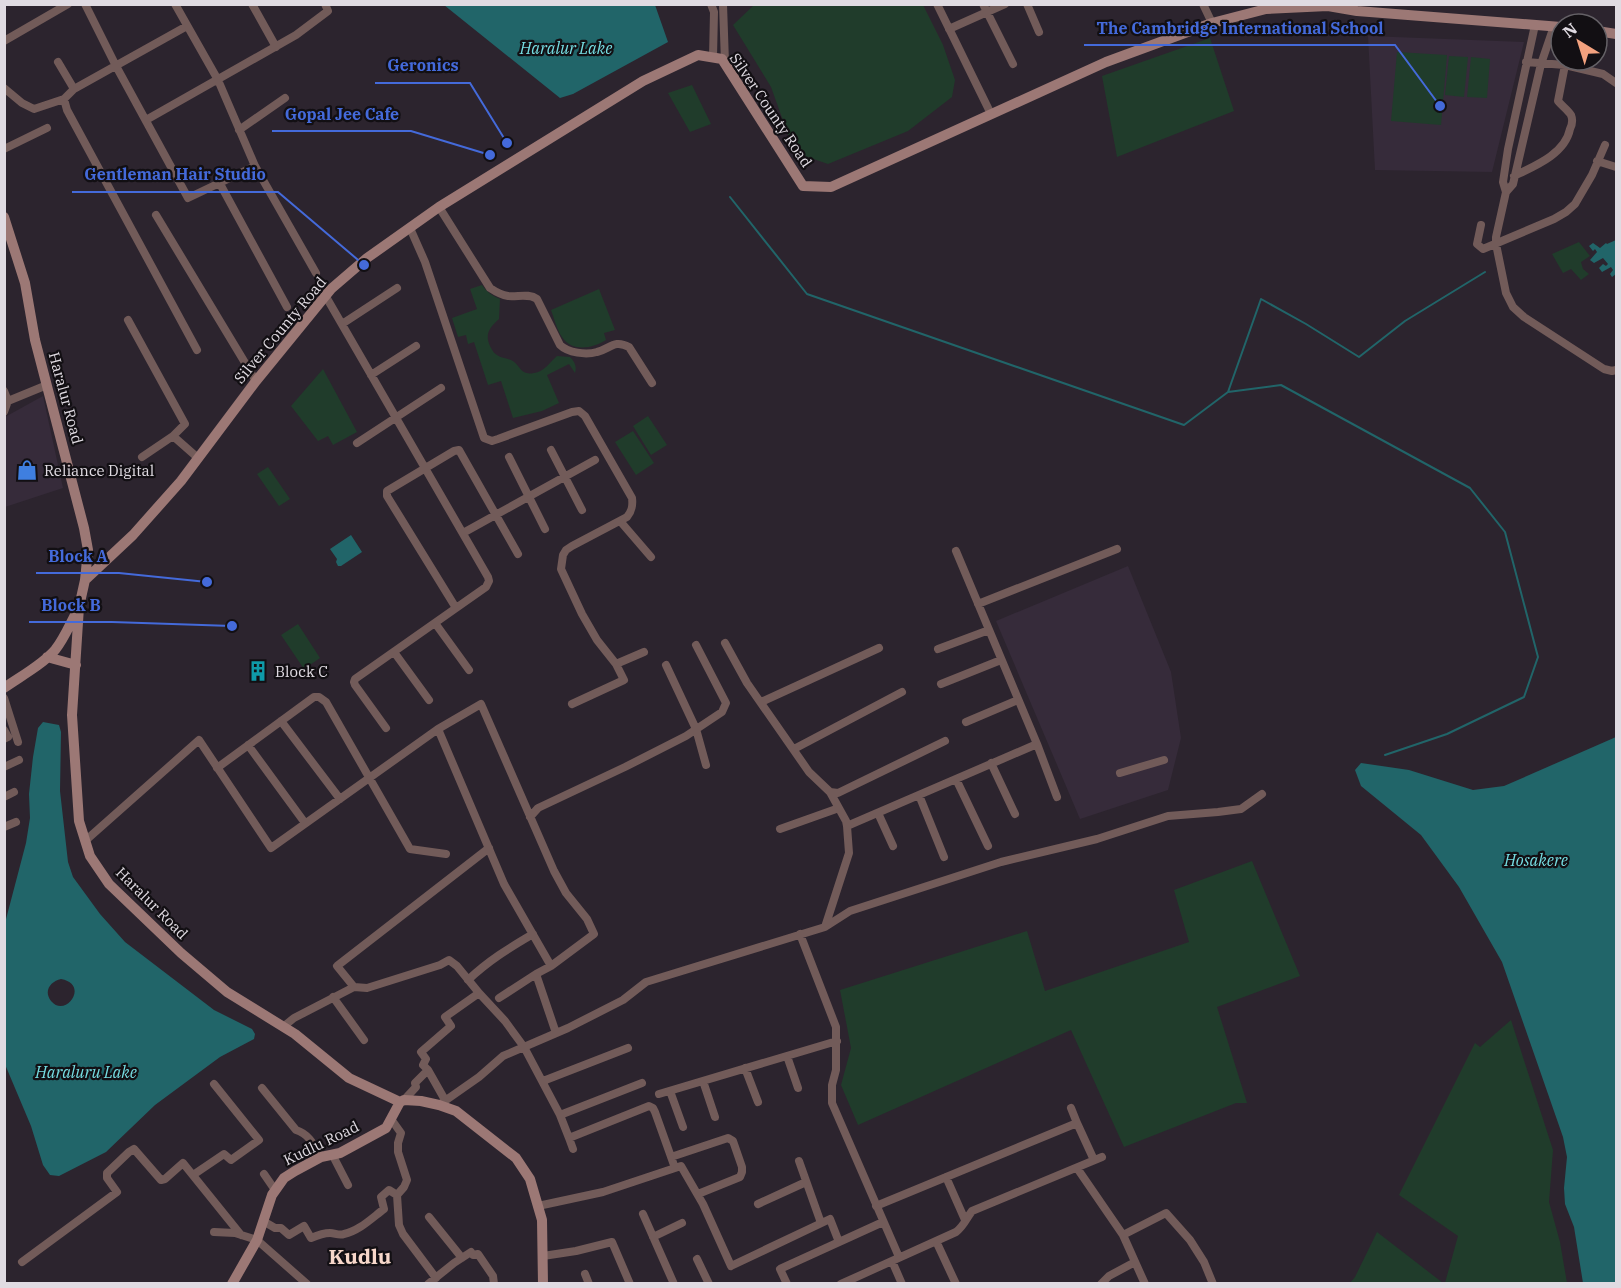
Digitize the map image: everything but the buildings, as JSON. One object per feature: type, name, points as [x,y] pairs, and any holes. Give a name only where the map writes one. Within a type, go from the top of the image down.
[{"type":"street","points":[[4,41],[68,4]]},
{"type":"street","points":[[85,4],[188,198],[255,166]]},
{"type":"street","points":[[175,4],[218,80],[255,166],[316,273]]},
{"type":"street","points":[[252,4],[276,46]]},
{"type":"street","points":[[146,120],[296,35],[328,11],[325,4]]},
{"type":"street","points":[[711,4],[714,12],[713,57]]},
{"type":"street","points":[[723,4],[725,63]]},
{"type":"street","points":[[937,4],[991,114]]},
{"type":"street","points":[[983,4],[1013,64]]},
{"type":"street","points":[[950,29],[1005,4]]},
{"type":"street","points":[[1027,4],[1039,32]]},
{"type":"street","points":[[1203,4],[1212,23]]},
{"type":"street","name":"Silver County Road","points":[[85,580],[133,535],[182,481],[256,381],[325,295],[367,258],[439,207],[643,81],[698,55],[722,58],[803,186],[831,187],[1106,62],[1212,23],[1266,9],[1328,6],[1549,26]]},
{"type":"street","points":[[1535,25],[1506,160],[1503,182],[1506,192],[1496,244],[1501,274],[1513,307],[1524,317],[1605,369],[1617,370]]},
{"type":"street","points":[[4,88],[22,104],[34,108],[64,99],[74,89],[188,26]]},
{"type":"street","points":[[1506,192],[1513,184],[1541,64],[1549,45]]},
{"type":"street","points":[[58,62],[74,89]]},
{"type":"street","points":[[1526,62],[1549,64]]},
{"type":"street","points":[[1514,176],[1553,154],[1563,146],[1569,136],[1571,116],[1558,101],[1564,72]]},
{"type":"street","points":[[1595,72],[1603,74],[1617,83]]},
{"type":"street","points":[[239,130],[285,98]]},
{"type":"street","points":[[64,99],[67,110],[197,350]]},
{"type":"street","points":[[4,149],[47,128]]},
{"type":"street","points":[[1481,225],[1478,246],[1483,249],[1566,212],[1575,204],[1592,175],[1605,145]]},
{"type":"street","points":[[1597,161],[1617,167]]},
{"type":"street","points":[[219,182],[287,307]]},
{"type":"street","points":[[439,207],[490,288],[507,296],[533,296],[537,299],[558,341],[565,350],[596,353],[616,344],[624,345],[629,347],[652,383]]},
{"type":"street","points":[[156,215],[256,381]]},
{"type":"street","name":"Haralur Road","points":[[4,217],[27,288],[35,340],[88,550],[79,607],[72,715],[79,821],[90,856],[109,884],[181,954],[228,992],[284,1027],[321,1054],[349,1078],[402,1101],[442,1103],[456,1111],[516,1158],[530,1179],[542,1220],[543,1284]]},
{"type":"street","points":[[410,228],[425,262],[484,438],[492,441],[572,412],[582,412],[632,498],[631,512],[620,521],[566,550],[563,555],[561,569],[582,614],[597,640],[616,664],[624,680],[572,704]]},
{"type":"street","points":[[342,324],[397,288]]},
{"type":"street","points":[[325,295],[489,581],[486,587],[355,678],[354,682],[386,728]]},
{"type":"street","points":[[128,320],[185,424],[173,436],[142,457]]},
{"type":"street","points":[[371,375],[416,346]]},
{"type":"street","points":[[8,401],[47,385]]},
{"type":"street","points":[[357,442],[441,388]]},
{"type":"street","points":[[4,391],[8,401],[4,412]]},
{"type":"street","points":[[173,436],[198,458]]},
{"type":"street","points":[[456,608],[386,493],[389,489],[459,450],[518,554]]},
{"type":"street","points":[[550,450],[582,510]]},
{"type":"street","points":[[509,457],[545,529]]},
{"type":"street","points":[[463,533],[595,460]]},
{"type":"street","points":[[620,521],[651,557]]},
{"type":"street","points":[[978,604],[1117,549]]},
{"type":"street","points":[[956,551],[1057,797]]},
{"type":"street","points":[[4,688],[47,657],[59,644],[79,607]]},
{"type":"street","points":[[435,623],[469,670]]},
{"type":"street","points":[[938,649],[989,630]]},
{"type":"street","points":[[725,643],[747,683],[809,772],[831,792],[846,820],[849,853],[825,927]]},
{"type":"street","points":[[530,817],[538,807],[686,736],[722,712],[726,703],[696,645]]},
{"type":"street","points":[[761,702],[879,648]]},
{"type":"street","points":[[394,652],[429,700]]},
{"type":"street","points":[[616,664],[644,652]]},
{"type":"street","points":[[47,657],[76,665]]},
{"type":"street","points":[[941,684],[1001,660]]},
{"type":"street","points":[[666,665],[696,729],[706,765]]},
{"type":"street","points":[[794,749],[902,692]]},
{"type":"street","points":[[217,768],[314,696],[319,697],[326,702],[411,849],[446,854]]},
{"type":"street","points":[[4,698],[18,742]]},
{"type":"street","points":[[966,722],[1018,700]]},
{"type":"street","points":[[85,841],[199,740],[272,848],[438,729],[482,704],[554,871],[566,893],[587,919],[594,934],[551,966],[500,998]]},
{"type":"street","points":[[281,721],[340,799]]},
{"type":"street","points":[[438,729],[504,884],[551,966]]},
{"type":"street","points":[[4,730],[8,737],[4,738]]},
{"type":"street","points":[[831,792],[838,793],[945,741]]},
{"type":"street","points":[[847,826],[1037,744]]},
{"type":"street","points":[[248,745],[306,824]]},
{"type":"street","points":[[4,767],[19,760]]},
{"type":"street","points":[[1120,773],[1164,760]]},
{"type":"street","points":[[991,764],[1016,814]]},
{"type":"street","points":[[956,779],[988,846]]},
{"type":"street","points":[[4,797],[14,792]]},
{"type":"street","points":[[479,993],[445,1017],[451,1026],[422,1052],[426,1059],[423,1065],[428,1070],[442,1103],[504,1056],[623,1000],[646,982],[825,927],[850,912],[1001,862],[1098,839],[1168,816],[1241,809],[1262,794]]},
{"type":"street","points":[[919,795],[944,857]]},
{"type":"street","points":[[780,829],[839,808]]},
{"type":"street","points":[[878,813],[893,846]]},
{"type":"street","points":[[4,827],[16,822]]},
{"type":"street","points":[[354,987],[337,966],[489,848]]},
{"type":"street","points":[[468,980],[504,950],[533,934]]},
{"type":"street","points":[[800,934],[836,1027],[836,1070],[832,1086],[832,1103],[883,1222],[903,1284]]},
{"type":"street","points":[[284,1027],[294,1018],[354,987],[366,988],[440,965],[449,960],[457,966],[505,1021],[524,1047],[560,1115],[573,1149]]},
{"type":"street","points":[[536,974],[556,1033]]},
{"type":"street","points":[[333,996],[364,1040]]},
{"type":"street","points":[[659,1094],[837,1041]]},
{"type":"street","points":[[543,1081],[628,1048]]},
{"type":"street","points":[[787,1056],[798,1088]]},
{"type":"street","points":[[745,1068],[758,1102]]},
{"type":"street","points":[[402,1101],[428,1070]]},
{"type":"street","points":[[703,1081],[715,1117]]},
{"type":"street","points":[[560,1115],[642,1083]]},
{"type":"street","points":[[193,1175],[224,1154],[231,1161],[259,1140],[214,1084]]},
{"type":"street","points":[[262,1088],[296,1130],[308,1136],[321,1157]]},
{"type":"street","points":[[670,1091],[683,1127]]},
{"type":"street","name":"Kudlu Road","points":[[232,1284],[257,1240],[275,1190],[284,1178],[321,1157],[340,1153],[386,1128],[402,1101]]},
{"type":"street","points":[[569,1138],[649,1106],[655,1112],[675,1168]]},
{"type":"street","points":[[841,1284],[956,1232],[963,1227],[972,1211],[1098,1159],[1071,1108]]},
{"type":"street","points":[[391,1119],[401,1133],[398,1152],[407,1180],[397,1195],[399,1225],[432,1281],[471,1252],[473,1255],[478,1254],[493,1276],[494,1284]]},
{"type":"street","points":[[876,1206],[1077,1123]]},
{"type":"street","points":[[670,1157],[728,1138],[733,1140],[742,1167],[740,1177],[698,1194]]},
{"type":"street","points":[[22,1262],[117,1192],[107,1179],[107,1173],[134,1149],[161,1180],[183,1163],[241,1235]]},
{"type":"street","points":[[333,1156],[348,1185]]},
{"type":"street","points":[[799,1161],[821,1223]]},
{"type":"street","points":[[538,1206],[603,1192],[681,1166],[698,1194],[731,1266],[830,1219],[840,1242]]},
{"type":"street","points":[[1077,1168],[1122,1236],[1145,1284]]},
{"type":"street","points":[[264,1174],[275,1190]]},
{"type":"street","points":[[946,1177],[965,1220]]},
{"type":"street","points":[[758,1204],[806,1182]]},
{"type":"street","points":[[263,1221],[275,1228],[281,1228],[289,1235],[304,1226],[312,1238],[322,1234],[347,1234],[384,1209],[381,1197],[389,1190],[397,1195]]},
{"type":"street","points":[[1122,1236],[1166,1213],[1190,1240],[1204,1262],[1213,1284]]},
{"type":"street","points":[[643,1214],[672,1283]]},
{"type":"street","points":[[429,1217],[462,1258]]},
{"type":"street","points":[[787,1284],[780,1269],[883,1222]]},
{"type":"street","points":[[653,1237],[682,1223]]},
{"type":"street","points":[[214,1232],[241,1235],[257,1240],[307,1284]]},
{"type":"street","points":[[936,1241],[956,1284]]},
{"type":"street","points":[[543,1256],[612,1242],[630,1284]]},
{"type":"street","points":[[697,1259],[709,1284]]},
{"type":"street","points":[[1101,1284],[1109,1276],[1135,1262]]},
{"type":"street","points":[[585,1275],[589,1284]]},
{"type":"shaded area","points":[[1368,36],[1524,42],[1492,172],[1375,170]]},
{"type":"shaded area","points":[[43,396],[63,488],[5,507],[5,417]]},
{"type":"shaded area","points":[[1128,566],[1171,672],[1181,738],[1168,790],[1080,819],[996,621]]},
{"type":"green space","points":[[754,5],[923,5],[943,45],[955,80],[952,97],[908,131],[828,164],[802,155],[790,140],[771,87],[733,25]]},
{"type":"green space","points":[[1210,38],[1234,111],[1117,157],[1102,76]]},
{"type":"green space","points":[[1397,52],[1447,55],[1441,125],[1391,121]]},
{"type":"green space","points":[[1449,56],[1468,57],[1464,97],[1445,95]]},
{"type":"green space","points":[[1471,57],[1490,59],[1487,98],[1467,97]]},
{"type":"green space","points":[[692,85],[711,124],[690,132],[668,93]]},
{"type":"green space","points":[[1579,242],[1590,256],[1581,262],[1583,269],[1589,274],[1581,280],[1571,269],[1563,273],[1552,254]]},
{"type":"green space","points":[[482,285],[490,294],[500,299],[499,319],[488,335],[489,343],[495,353],[511,360],[523,372],[529,374],[541,371],[557,356],[570,357],[573,361],[576,367],[575,373],[569,364],[547,375],[559,403],[542,411],[513,418],[501,381],[488,385],[474,342],[468,344],[466,335],[458,337],[452,318],[477,309],[470,289]]},
{"type":"green space","points":[[599,289],[615,330],[604,333],[606,340],[595,345],[583,348],[572,345],[560,334],[551,310]]},
{"type":"green space","points":[[323,369],[357,432],[333,445],[328,436],[318,441],[291,406]]},
{"type":"green space","points":[[648,416],[667,445],[651,455],[633,426]]},
{"type":"green space","points":[[633,431],[654,463],[636,475],[615,442]]},
{"type":"green space","points":[[268,467],[290,499],[279,506],[257,474]]},
{"type":"green space","points":[[298,624],[320,658],[304,669],[281,635]]},
{"type":"green space","points":[[1252,861],[1300,976],[1217,1007],[1247,1103],[1236,1103],[1124,1147],[1071,1030],[858,1125],[841,1085],[851,1048],[840,990],[1027,931],[1045,991],[1189,942],[1174,890]]},
{"type":"green space","points":[[1511,1020],[1553,1150],[1549,1202],[1560,1242],[1567,1283],[1445,1283],[1458,1236],[1399,1195],[1475,1043],[1480,1047]]},
{"type":"green space","points":[[1377,1232],[1443,1283],[1350,1283]]},
{"type":"water","name":"Haralur Lake","points":[[444,5],[655,5],[668,42],[573,94],[560,98]]},
{"type":"water","points":[[1616,240],[1616,274],[1612,277],[1611,267],[1602,272],[1599,268],[1603,264],[1606,266],[1608,264],[1603,258],[1594,263],[1590,260],[1597,252],[1589,246],[1593,243],[1600,248]]},
{"type":"water","points":[[351,535],[362,552],[338,566],[337,559],[330,549]]},
{"type":"water","name":"Haraluru Lake","points":[[43,722],[59,725],[61,732],[60,791],[68,862],[73,877],[100,914],[125,942],[214,1010],[252,1029],[255,1034],[254,1039],[220,1057],[155,1105],[106,1152],[59,1176],[50,1175],[43,1165],[31,1126],[4,1062],[5,923],[26,843],[30,818],[29,794],[38,728]],"holes":[[[61,979],[70,982],[75,993],[72,999],[63,1006],[51,1001],[48,994],[49,987]]]},
{"type":"water","name":"Hosakere","points":[[1616,737],[1616,1283],[1583,1283],[1574,1227],[1565,1204],[1567,1157],[1563,1137],[1502,962],[1459,887],[1421,835],[1361,786],[1355,770],[1361,763],[1409,770],[1473,790],[1504,786]]},
{"type":"waterway","points":[[730,197],[807,294],[1184,425],[1228,392],[1261,299],[1359,357],[1405,321],[1485,272]]},
{"type":"waterway","points":[[1228,392],[1281,385],[1470,488],[1505,532],[1538,657],[1524,697],[1447,734],[1385,755]]},
{"type":"place","name":"The Cambridge International School","points":[[1440,106]]},
{"type":"place","name":"Geronics","points":[[507,143]]},
{"type":"place","name":"Gopal Jee Cafe","points":[[490,155]]},
{"type":"place","name":"Gentleman Hair Studio","points":[[364,265]]},
{"type":"place","name":"Reliance Digital","points":[[27,470]]},
{"type":"place","name":"Block A","points":[[207,582]]},
{"type":"place","name":"Block B","points":[[232,626]]},
{"type":"place","name":"Block C","points":[[258,671]]},
{"type":"district","name":"Kudlu","points":[[360,1256]]}]
